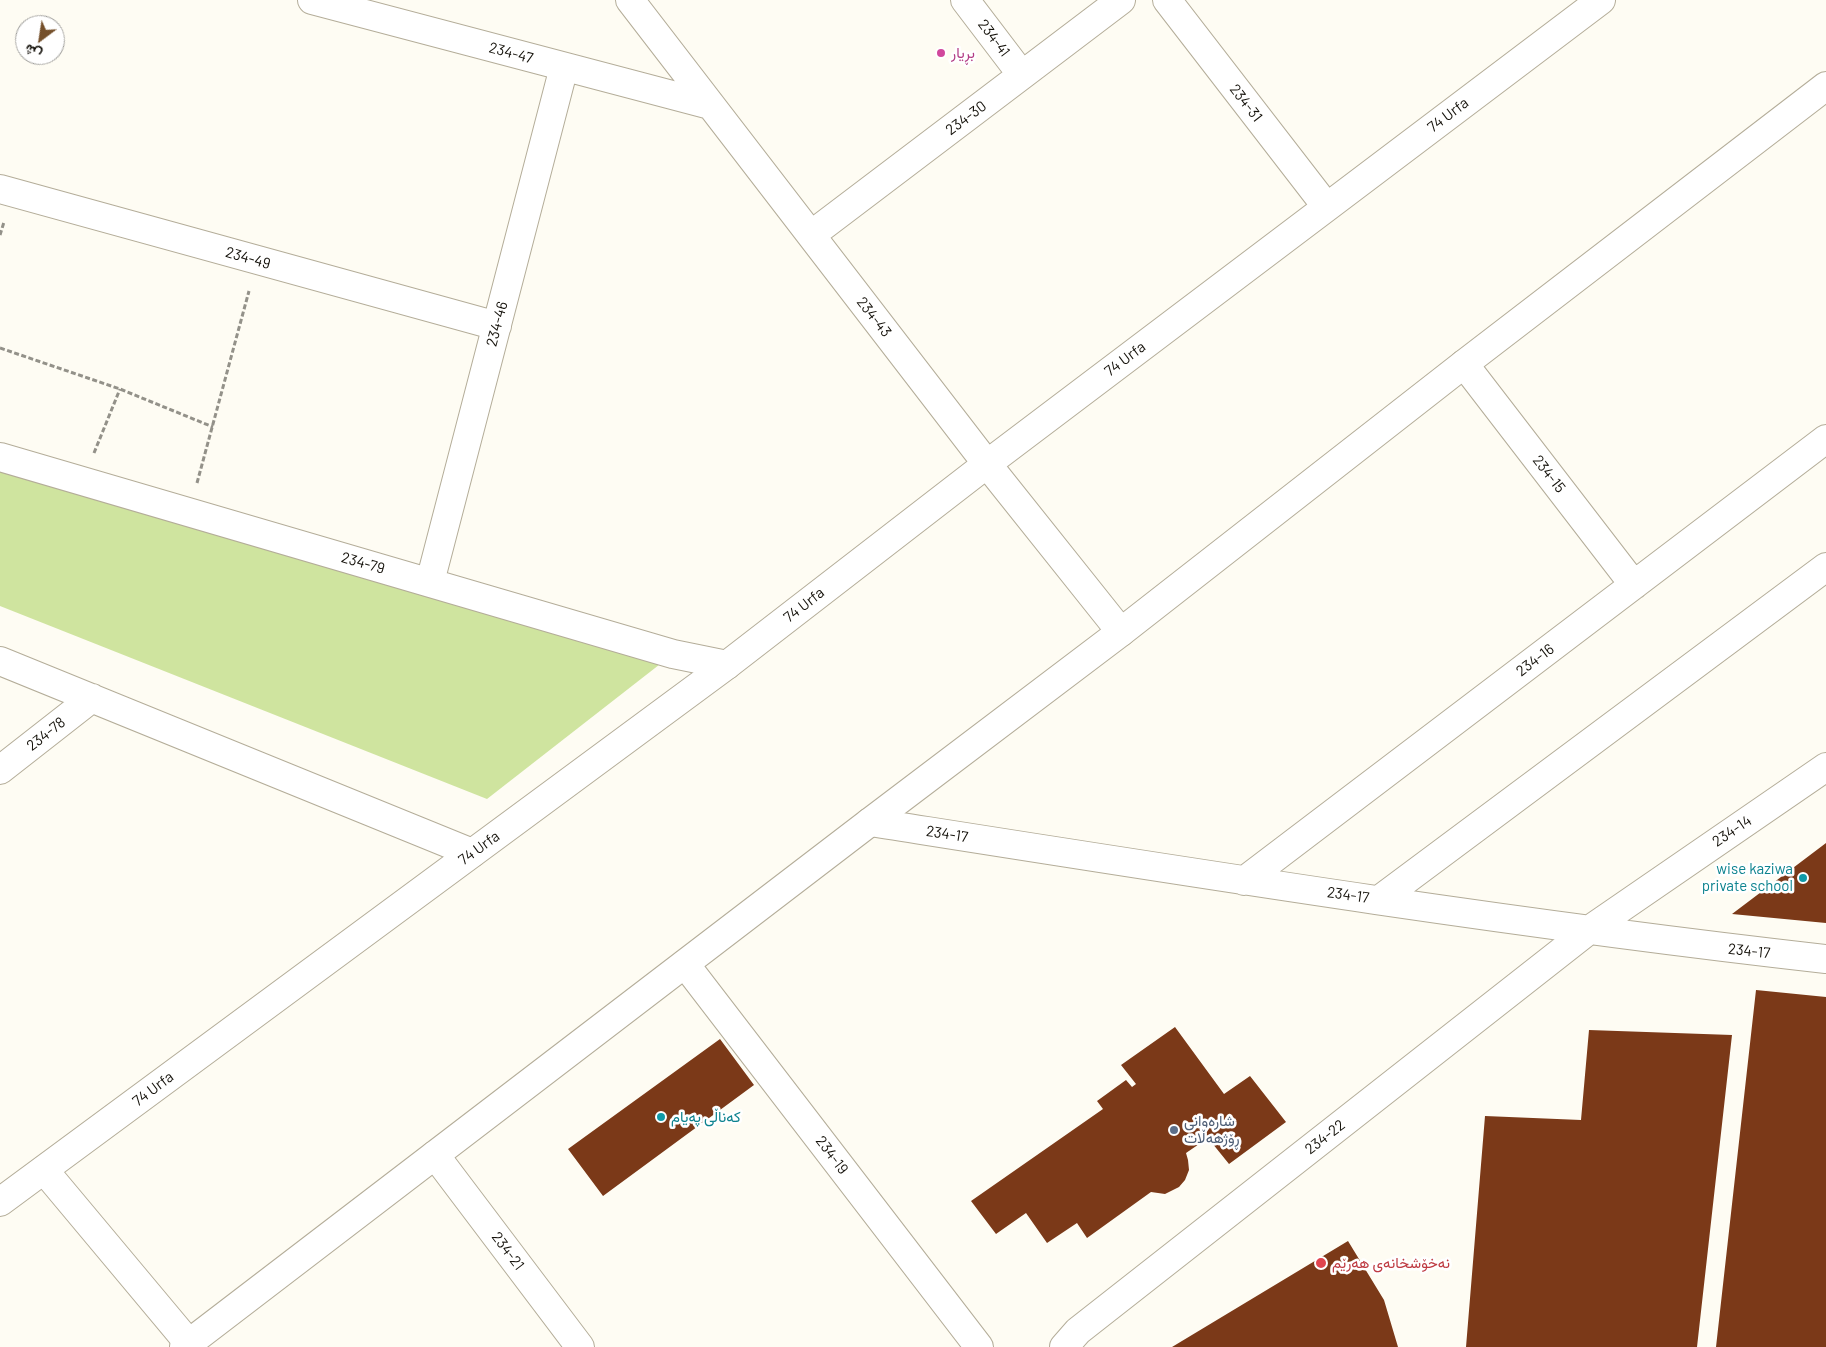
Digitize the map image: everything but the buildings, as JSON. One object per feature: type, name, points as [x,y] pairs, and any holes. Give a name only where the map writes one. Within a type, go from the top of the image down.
[{"type":"street","name":"234-47","points":[[312,0],[710,105]]},
{"type":"street","name":"234-43","points":[[630,0],[987,464],[1121,632]]},
{"type":"street","name":"234-41","points":[[965,0],[1022,75]]},
{"type":"street","name":"234-30","points":[[811,235],[1121,0]]},
{"type":"street","name":"234-31","points":[[1166,0],[1326,206]]},
{"type":"street","name":"74 Urfa","points":[[0,1202],[727,664],[1326,206],[1601,0]]},
{"type":"street","name":"234-46","points":[[430,582],[564,66]]},
{"type":"street","points":[[44,1170],[188,1346],[870,822],[1121,632],[1464,364],[1826,86]]},
{"type":"street","name":"234-49","points":[[0,188],[497,326]]},
{"type":"street","name":"234-15","points":[[1464,364],[1634,585]]},
{"type":"street","name":"234-16","points":[[1244,881],[1826,439]]},
{"type":"street","name":"234-79","points":[[0,457],[673,654],[727,664]]},
{"type":"street","points":[[1379,900],[1826,567]]},
{"type":"street","points":[[0,661],[472,853]]},
{"type":"street","name":"234-78","points":[[0,770],[92,698]]},
{"type":"street","name":"234-14","points":[[1589,930],[1826,767]]},
{"type":"street","name":"234-17","points":[[870,822],[1244,881],[1589,930],[1826,959]]},
{"type":"street","name":"234-22","points":[[1064,1347],[1086,1325],[1589,930]]},
{"type":"street","name":"234-19","points":[[686,964],[979,1347]]},
{"type":"street","name":"234-21","points":[[435,1155],[580,1347]]},
{"type":"path","points":[[189,513],[257,260]]},
{"type":"path","points":[[0,348],[120,389],[212,426]]},
{"type":"path","points":[[82,481],[120,389]]},
{"type":"green space","points":[[0,457],[673,654],[487,799],[0,606]]},
{"type":"place","name":"بڕیار","points":[[941,53]]},
{"type":"place","name":"wise kaziwa private school","points":[[1803,878]]},
{"type":"place","name":"کەناڵی پەیام","points":[[661,1117]]},
{"type":"place","name":"شارەوانی ڕۆژهەڵات","points":[[1174,1130]]},
{"type":"place","name":"نەخۆشخانەی هەرێم","points":[[1321,1263]]}]
